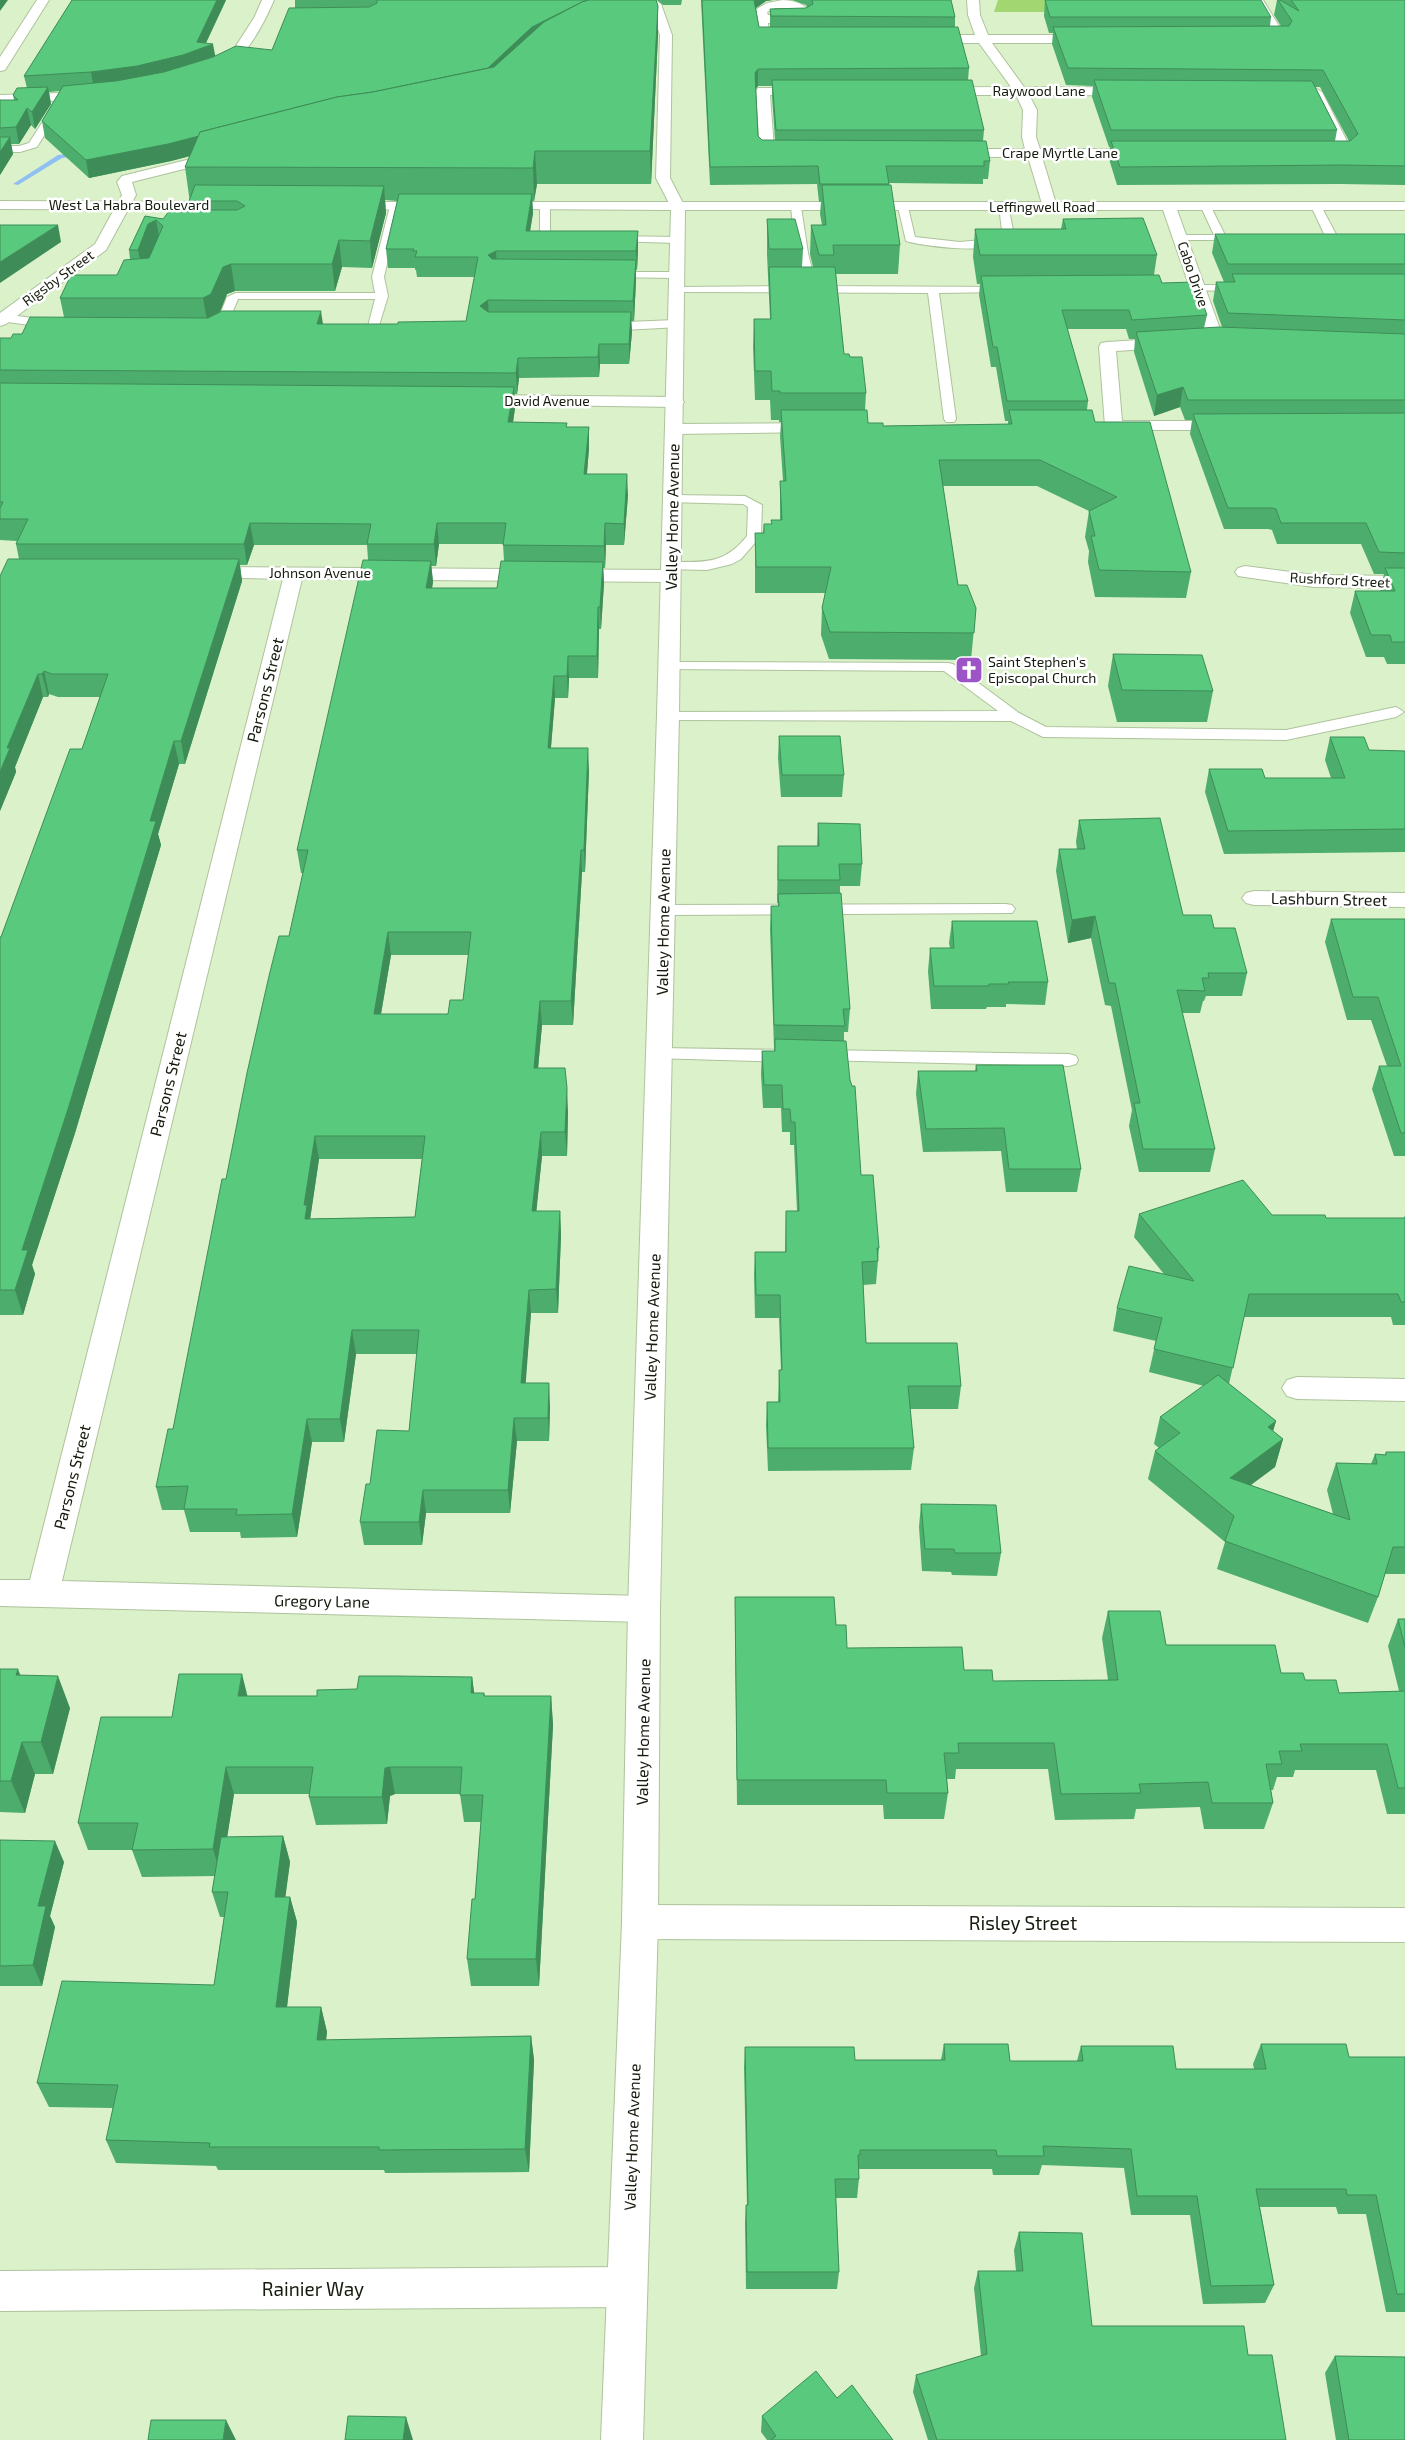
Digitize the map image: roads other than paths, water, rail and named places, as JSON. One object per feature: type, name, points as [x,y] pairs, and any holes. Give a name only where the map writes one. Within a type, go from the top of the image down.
[{"type":"street","points":[[0,67],[43,0]]},
{"type":"street","points":[[197,74],[236,55],[260,18],[268,0]]},
{"type":"street","points":[[973,0],[974,15],[982,39],[1020,91],[1030,110],[1029,136],[1050,207]]},
{"type":"street","points":[[1257,0],[1281,40],[1261,39]]},
{"type":"street","name":"Valley Home Avenue","points":[[617,16],[655,4],[666,35],[663,178],[678,207],[670,571],[670,666],[644,1609],[640,1922],[622,2440]]},
{"type":"street","points":[[260,18],[278,18]]},
{"type":"street","points":[[762,18],[763,38],[803,38]]},
{"type":"street","points":[[912,39],[1102,39]]},
{"type":"street","name":"Raywood Lane","points":[[763,91],[1315,92]]},
{"type":"street","name":"Crape Myrtle Lane","points":[[763,91],[767,153],[1346,153],[1315,92]]},
{"type":"street","points":[[0,99],[105,95]]},
{"type":"street","points":[[124,205],[129,195],[124,182],[127,179],[235,152]]},
{"type":"street","name":"West La Habra Boulevard","points":[[0,205],[124,205],[193,210],[245,206]]},
{"type":"street","name":"Rigsby Street","points":[[2,319],[101,247],[124,205]]},
{"type":"street","points":[[335,206],[451,206]]},
{"type":"street","points":[[479,206],[678,207]]},
{"type":"street","name":"Leffingwell Road","points":[[678,207],[1405,206]]},
{"type":"street","name":"Cabo Drive","points":[[1169,207],[1216,340]]},
{"type":"street","points":[[1114,426],[1107,347],[1216,340],[1236,341]]},
{"type":"street","name":"David Avenue","points":[[456,400],[836,428]]},
{"type":"street","points":[[1094,426],[1250,426]]},
{"type":"street","name":"Johnson Avenue","points":[[186,574],[670,571]]},
{"type":"street","name":"Rushford Street","points":[[1245,572],[1314,581],[1405,582]]},
{"type":"street","name":"Parsons Street","points":[[43,1594],[294,573]]},
{"type":"street","name":"Lashburn Street","points":[[1254,898],[1405,900]]},
{"type":"street","points":[[1297,1388],[1405,1390]]},
{"type":"street","name":"Gregory Lane","points":[[0,1594],[644,1609]]},
{"type":"street","name":"Risley Street","points":[[640,1922],[1405,1925]]},
{"type":"street","name":"Rainier Way","points":[[0,2291],[626,2287]]},
{"type":"lane","points":[[0,149],[20,149],[33,145],[62,98]]},
{"type":"lane","points":[[374,326],[382,296],[378,277],[395,206]]},
{"type":"lane","points":[[545,206],[544,233],[561,239],[580,239]]},
{"type":"lane","points":[[1316,206],[1332,238]]},
{"type":"lane","points":[[796,207],[802,254],[811,290]]},
{"type":"lane","points":[[903,208],[910,239],[927,243],[998,244],[1010,240],[1004,207]]},
{"type":"lane","points":[[1206,207],[1221,238]]},
{"type":"lane","points":[[1180,238],[1258,238]]},
{"type":"lane","points":[[600,239],[678,240]]},
{"type":"lane","points":[[64,274],[82,278]]},
{"type":"lane","points":[[597,275],[677,283],[811,290],[1022,289]]},
{"type":"lane","points":[[1169,288],[1255,288]]},
{"type":"lane","points":[[933,289],[950,424]]},
{"type":"lane","points":[[221,328],[233,297],[236,296],[382,296]]},
{"type":"lane","points":[[2,319],[39,323],[66,332]]},
{"type":"lane","points":[[595,327],[675,324]]},
{"type":"lane","points":[[670,571],[720,565],[729,562],[738,555],[754,536],[755,505],[744,500],[672,499]]},
{"type":"lane","points":[[670,666],[948,667],[1014,716],[1043,732],[1286,735],[1396,712]]},
{"type":"lane","points":[[668,715],[1014,716]]},
{"type":"lane","points":[[662,910],[1006,908]]},
{"type":"lane","points":[[660,1054],[1068,1060]]},
{"type":"waterway","points":[[16,184],[60,156],[81,154]]},
{"type":"place","name":"Saint Stephen's Episcopal Church","points":[[969,670]]}]
